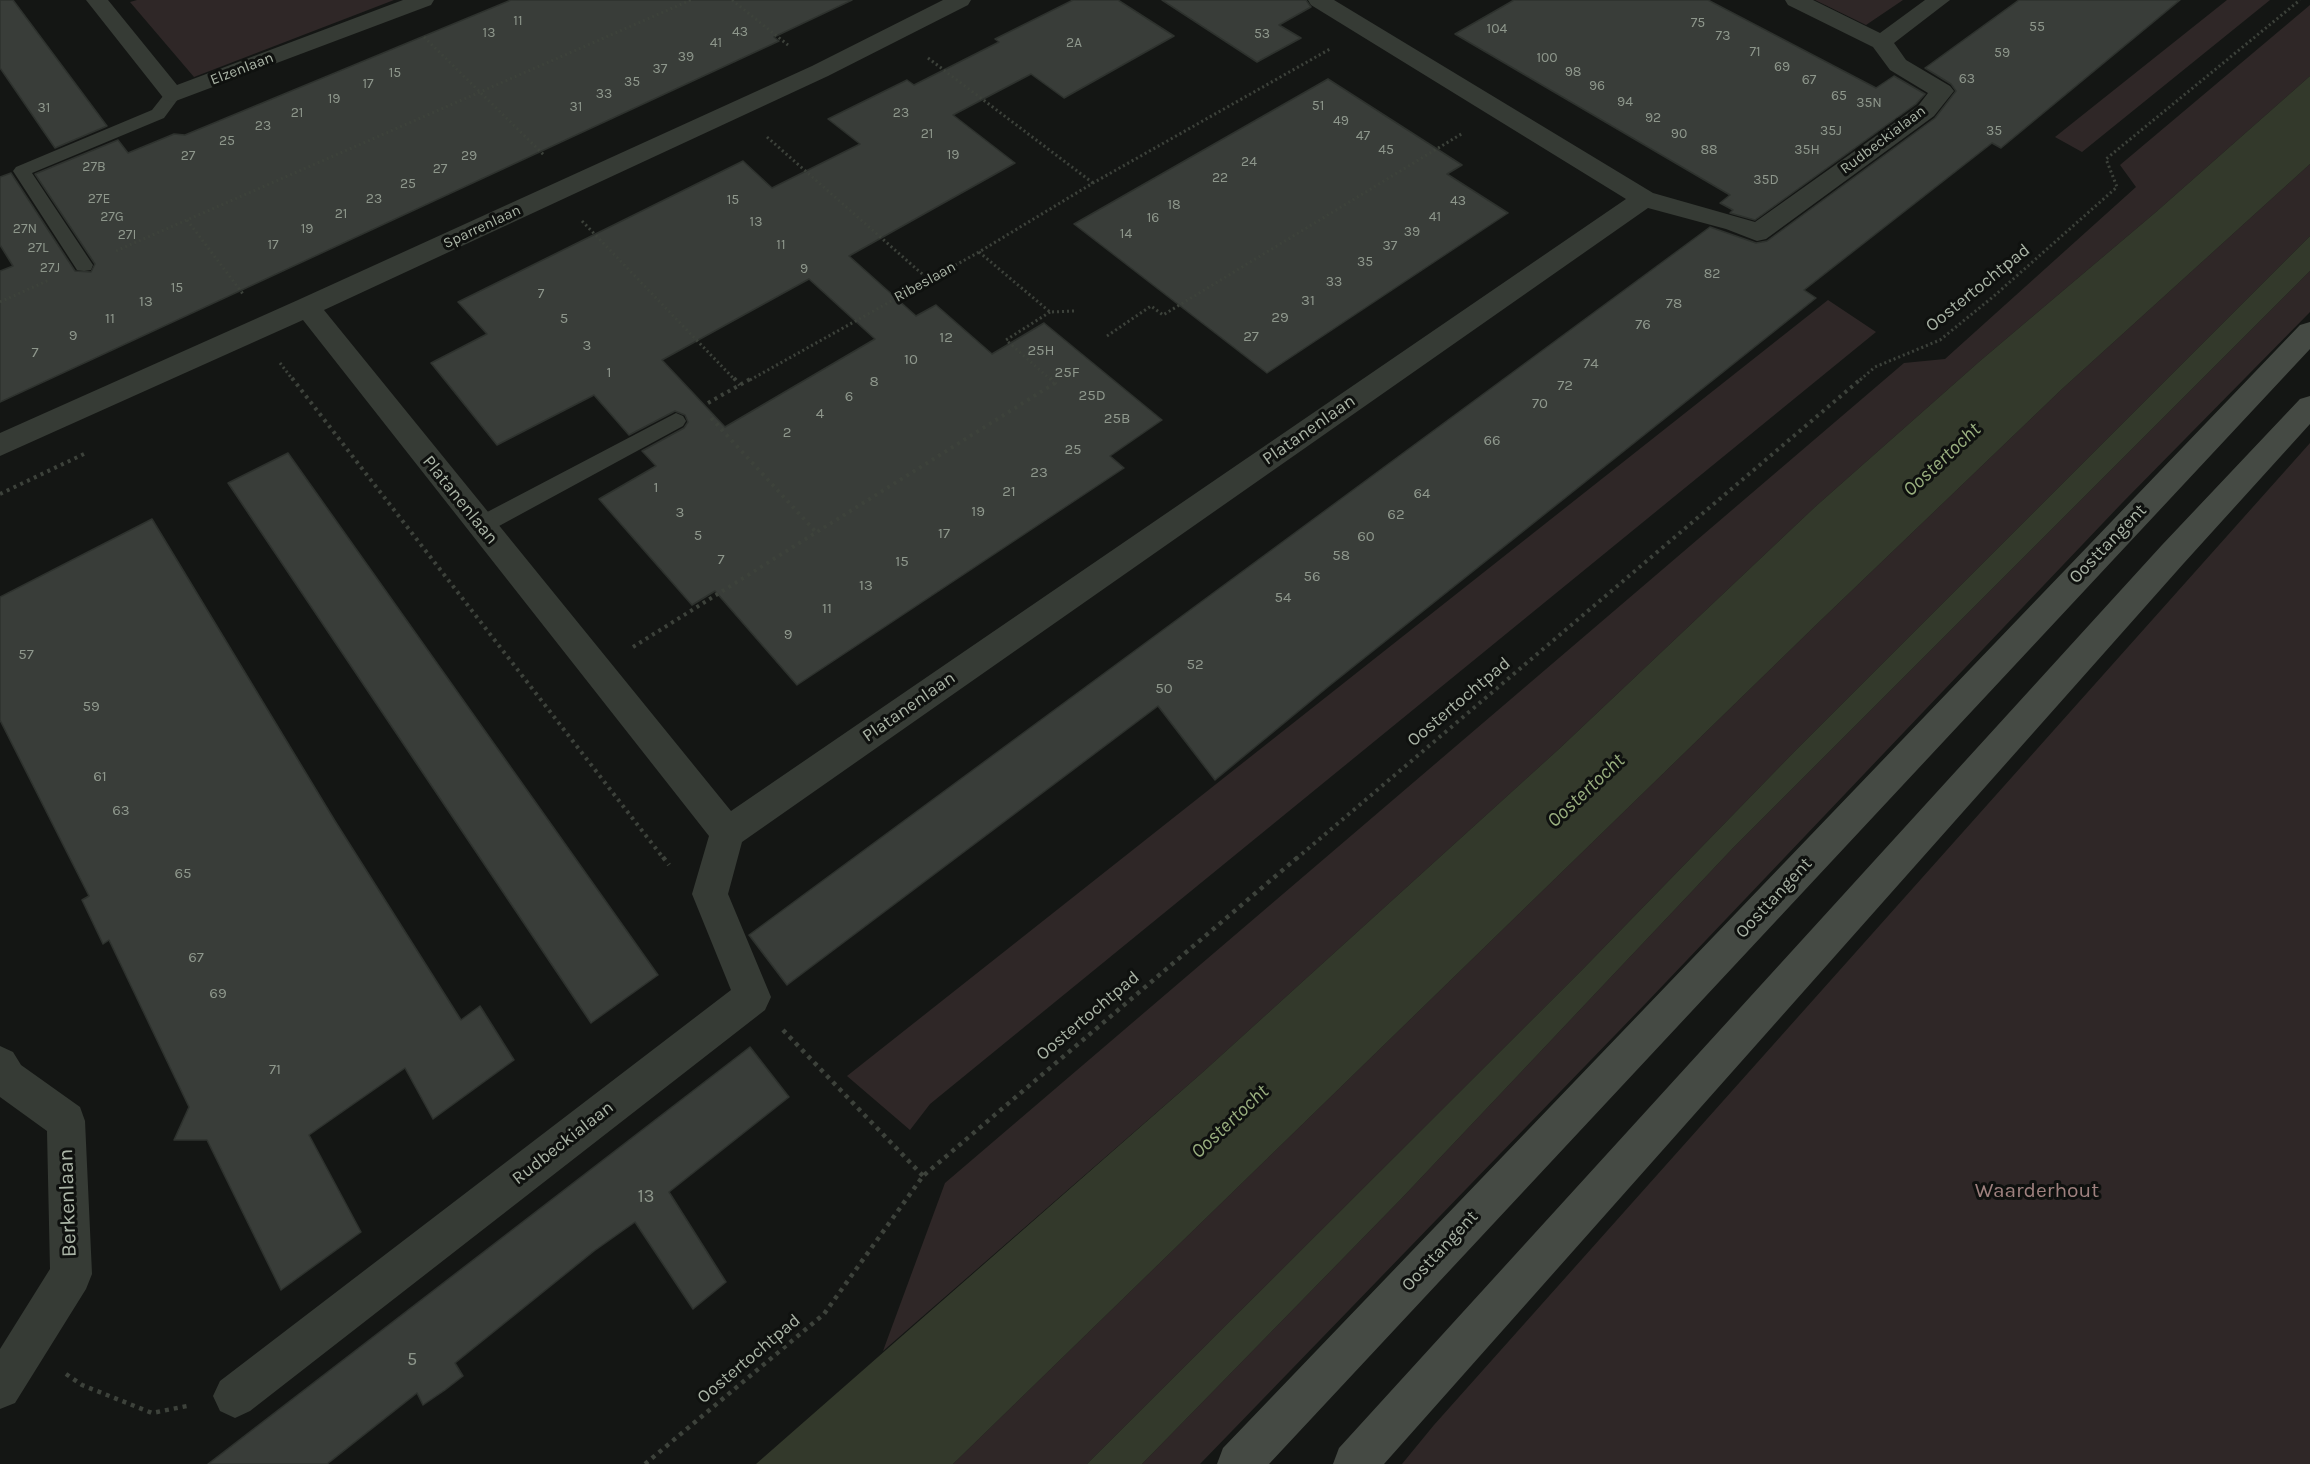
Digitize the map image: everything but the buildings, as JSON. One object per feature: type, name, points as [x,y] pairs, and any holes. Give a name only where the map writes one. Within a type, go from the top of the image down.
[{"type":"main road","name":"Oosttangent","points":[[1239,1464],[2310,332]]},
{"type":"main road","points":[[1355,1464],[2173,554],[2310,406]]},
{"type":"street","points":[[97,0],[173,95]]},
{"type":"street","name":"Elzenlaan","points":[[173,95],[423,0]]},
{"type":"street","name":"Sparrenlaan","points":[[0,445],[307,307],[820,71],[960,0]]},
{"type":"street","points":[[1319,0],[1644,199]]},
{"type":"street","points":[[1796,0],[1881,42],[1939,0]]},
{"type":"street","name":"Rudbeckialaan","points":[[1644,199],[1735,223],[1757,233],[1926,111],[1942,91],[1898,65],[1881,42]]},
{"type":"street","name":"Platanenlaan","points":[[307,307],[727,832],[1644,199]]},
{"type":"street","points":[[727,832],[710,894],[752,998]]},
{"type":"street","name":"Rudbeckialaan","points":[[235,1395],[752,998]]},
{"type":"street","name":"Berkenlaan","points":[[0,1065],[8,1079],[66,1121],[71,1274],[0,1388]]},
{"type":"lane","points":[[84,265],[22,171],[159,114],[173,95]]},
{"type":"lane","points":[[480,526],[676,421]]},
{"type":"path","points":[[0,302],[691,0]]},
{"type":"path","points":[[732,0],[820,71]]},
{"type":"path","name":"Oostertochtpad","points":[[645,1464],[824,1314],[923,1176],[1875,367],[1940,340],[1994,296],[2117,187],[2106,159],[2300,0]]},
{"type":"path","points":[[396,11],[573,185],[577,216],[740,385]]},
{"type":"path","name":"Ribeslaan","points":[[676,421],[979,252],[1093,183],[1365,29]]},
{"type":"path","points":[[927,58],[1093,183]]},
{"type":"path","points":[[1107,336],[1150,306],[1163,315],[1500,111]]},
{"type":"path","points":[[766,136],[929,280]]},
{"type":"path","points":[[187,220],[267,325],[278,360],[681,880],[710,894]]},
{"type":"path","points":[[979,252],[1050,312]]},
{"type":"path","points":[[597,669],[1055,383],[1006,340],[1050,312],[1075,311]]},
{"type":"path","points":[[701,406],[816,532]]},
{"type":"path","points":[[752,998],[923,1176]]},
{"type":"path","points":[[26,1347],[81,1385],[152,1413],[235,1395]]},
{"type":"green space","points":[[137,0],[394,0],[194,77],[130,2]]},
{"type":"green space","points":[[1815,0],[1903,0],[1866,25]]},
{"type":"green space","points":[[2227,0],[2270,0],[2082,152],[2055,137]]},
{"type":"green space","points":[[2310,5],[2310,76],[1815,507],[1559,749],[1203,1072],[883,1351],[945,1183],[1904,363],[1945,359],[2136,187],[2120,165]]},
{"type":"green space","points":[[2310,164],[2310,236],[1797,749],[1582,970],[1087,1464],[953,1464],[1819,622],[2062,389]]},
{"type":"green space","points":[[2310,271],[2310,312],[2122,503],[1647,1002],[1200,1464],[1142,1464],[1401,1199],[1732,849]]},
{"type":"green space","points":[[1828,300],[1876,332],[930,1104],[910,1130],[847,1076]]},
{"type":"green space","name":"Waarderhout","points":[[2310,443],[2310,1464],[1402,1464],[1434,1425]]},
{"type":"water","name":"Oostertocht","points":[[2310,76],[2310,164],[2062,389],[1819,622],[953,1464],[756,1464],[1203,1072],[1559,749],[1815,507]]},
{"type":"water","points":[[2310,236],[2310,271],[1732,849],[1401,1199],[1142,1464],[1087,1464],[1582,970],[1797,749]]}]
